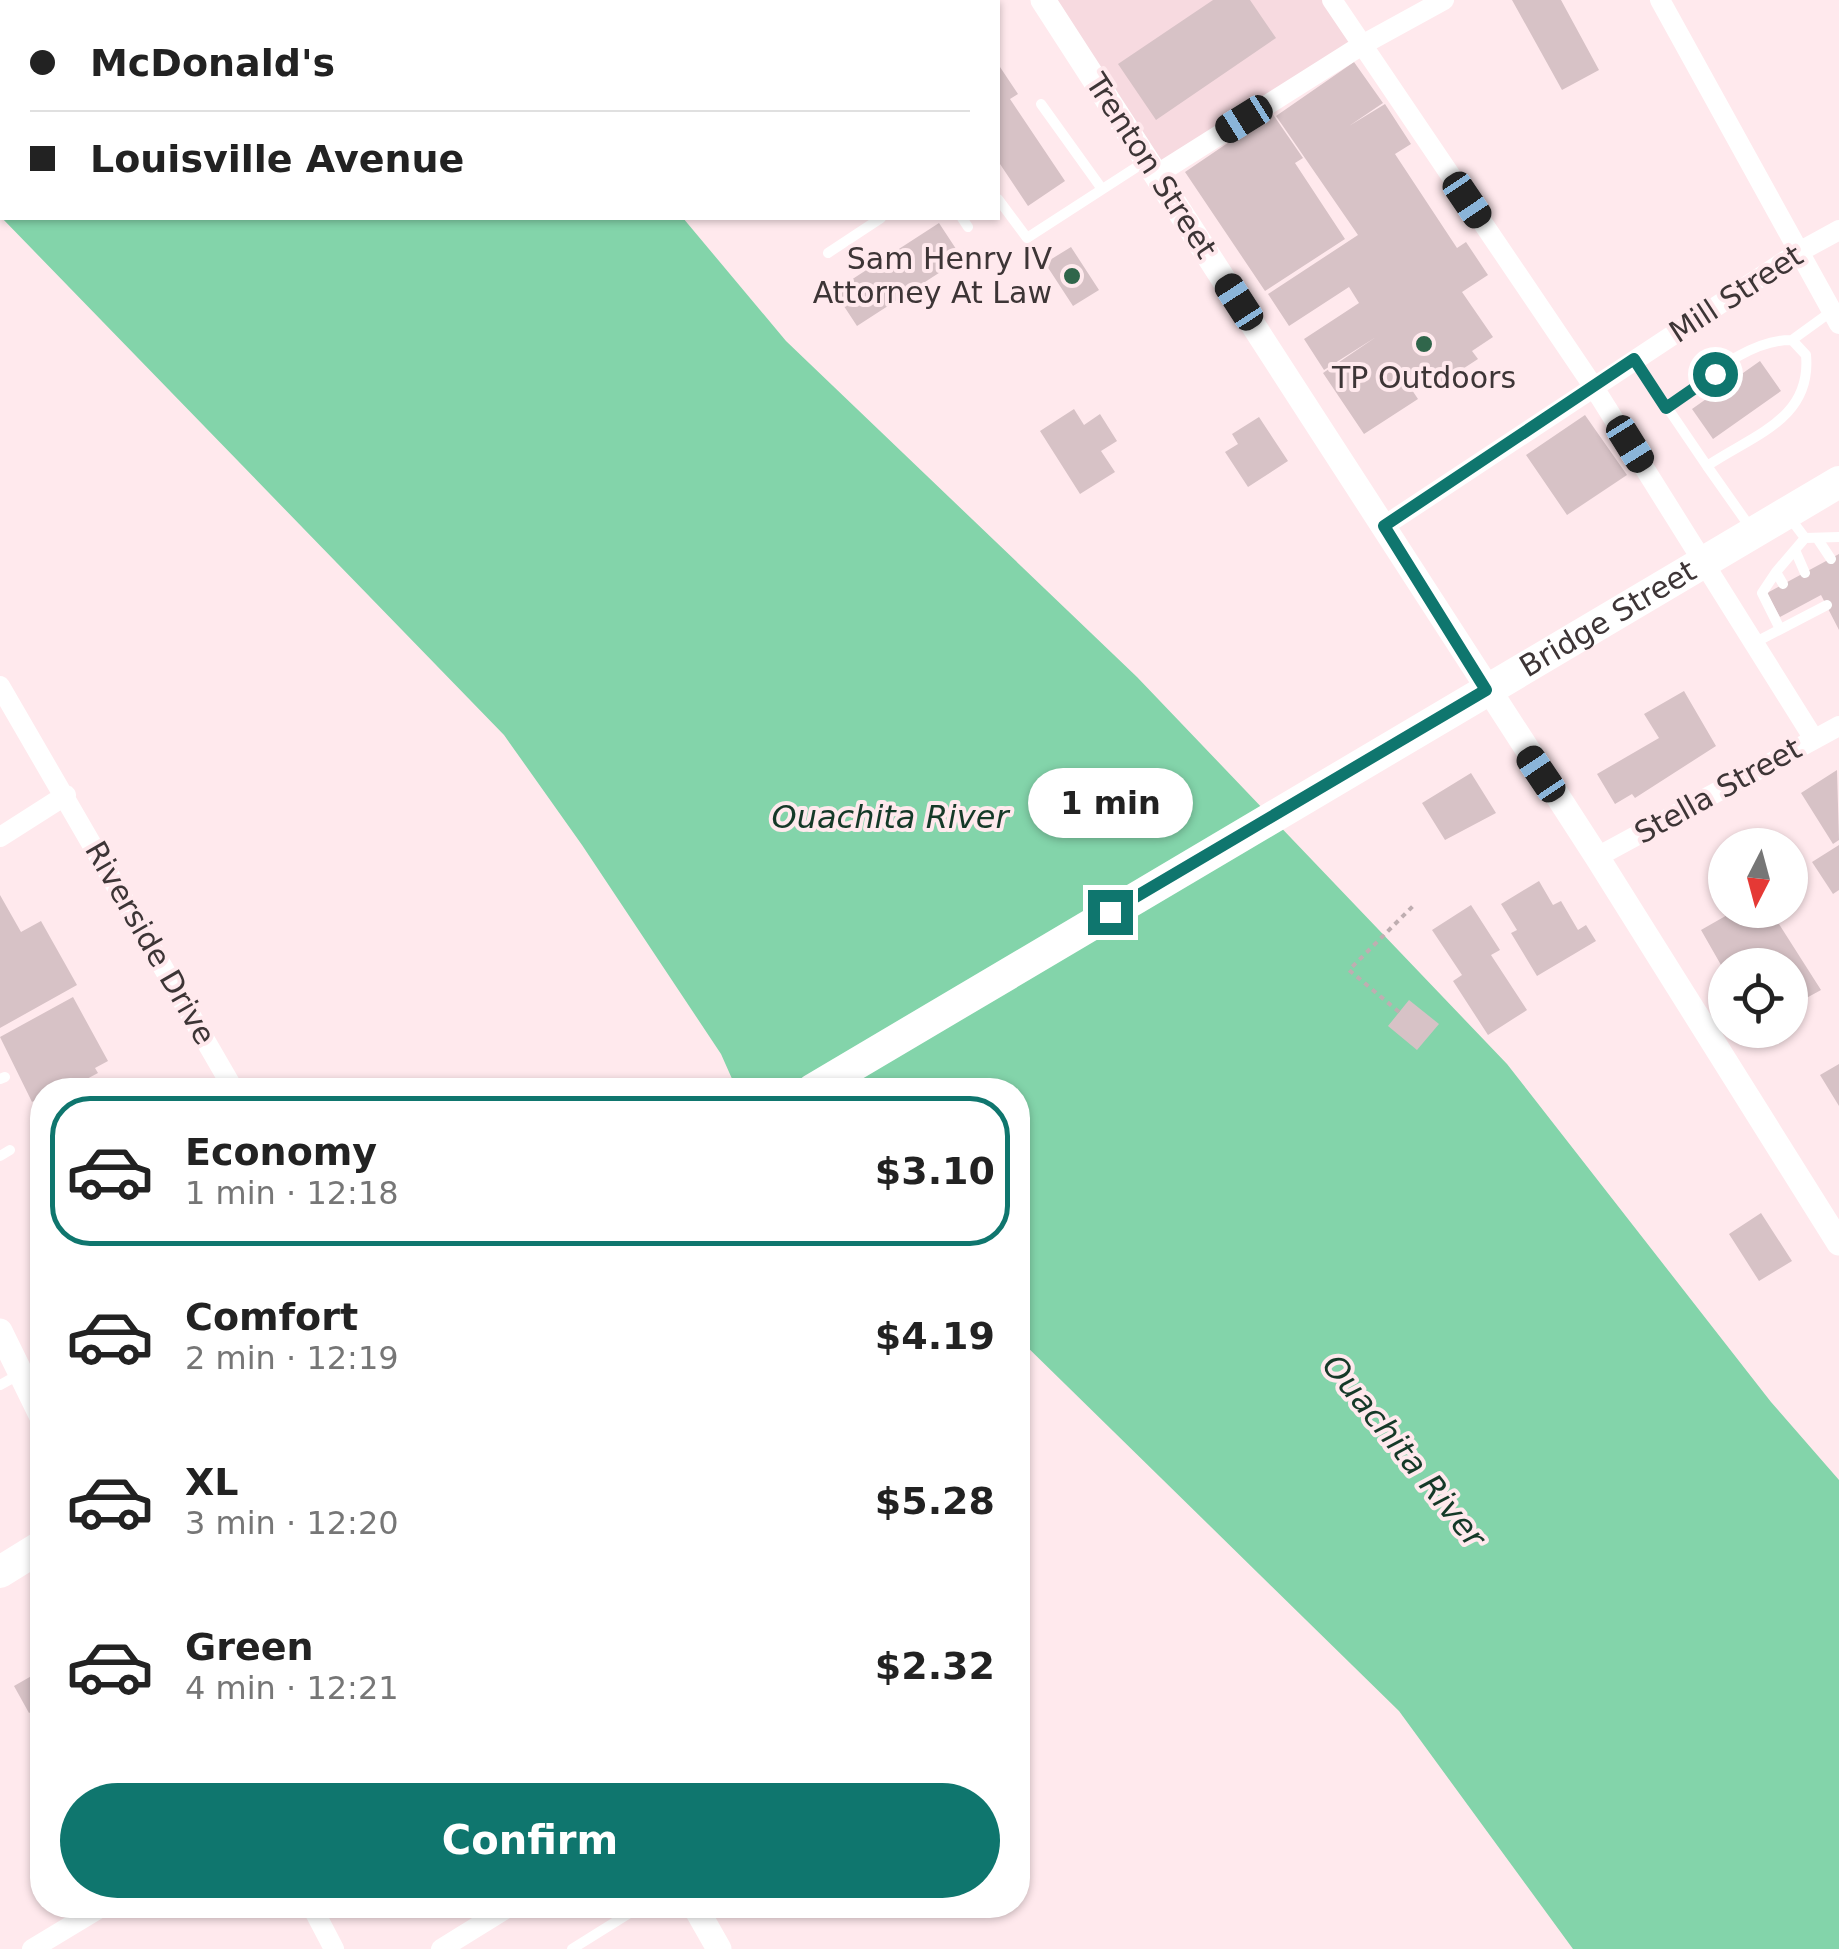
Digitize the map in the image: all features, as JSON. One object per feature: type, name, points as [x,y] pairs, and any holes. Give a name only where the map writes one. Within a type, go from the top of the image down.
[{"type":"main road","name":"Bridge Street","points":[[832,1078],[1754,532],[1803,530],[1839,482]]},
{"type":"main road","points":[[0,1572],[30,1553]]},
{"type":"street","name":"Trenton Street","points":[[1043,0],[1597,857],[1839,1243]]},
{"type":"street","points":[[1332,0],[1593,386],[1814,739]]},
{"type":"street","points":[[1151,168],[1444,0]]},
{"type":"street","points":[[1660,0],[1835,318]]},
{"type":"street","name":"Mill Street","points":[[1384,526],[1634,359],[1839,230]]},
{"type":"street","name":"Riverside Drive","points":[[0,686],[227,1078]]},
{"type":"street","name":"Stella Street","points":[[1597,857],[1839,726]]},
{"type":"street","points":[[0,837],[66,795]]},
{"type":"street","points":[[0,1331],[10,1379],[30,1403]]},
{"type":"street","points":[[32,1949],[83,1918]]},
{"type":"street","points":[[317,1918],[334,1949]]},
{"type":"street","points":[[442,1949],[491,1918]]},
{"type":"street","points":[[701,1918],[719,1949]]},
{"type":"lane","points":[[1041,104],[1102,189]]},
{"type":"lane","points":[[1000,202],[1027,238],[1102,189],[1151,168]]},
{"type":"lane","points":[[828,253],[878,220]]},
{"type":"lane","points":[[1666,408],[1747,351],[1772,340],[1792,340],[1835,318]]},
{"type":"lane","points":[[1707,466],[1790,413],[1804,394],[1806,355],[1792,340]]},
{"type":"lane","points":[[1634,359],[1754,532]]},
{"type":"lane","points":[[1803,530],[1839,536]]},
{"type":"lane","points":[[1780,629],[1762,593],[1795,550],[1803,530]]},
{"type":"lane","points":[[1803,530],[1831,559]]},
{"type":"lane","points":[[1795,550],[1806,573]]},
{"type":"lane","points":[[1776,572],[1783,584]]},
{"type":"lane","points":[[1754,643],[1798,614],[1823,603]]},
{"type":"lane","points":[[572,1949],[622,1918]]},
{"type":"path","points":[[1399,1012],[1349,970],[1414,905]]},
{"type":"shaded area","points":[[1043,0],[1329,0],[1362,45],[1156,175]]},
{"type":"water","name":"Ouachita River","points":[[4,220],[685,220],[786,341],[1137,677],[1507,1064],[1771,1402],[1839,1480],[1839,1949],[1573,1949],[1399,1711],[1030,1350],[1030,1078],[732,1078],[721,1054],[504,735]]},
{"type":"building","points":[[1213,0],[1250,0],[1276,38],[1156,120],[1118,64]]},
{"type":"building","points":[[1512,0],[1561,0],[1599,70],[1562,90]]},
{"type":"building","points":[[1354,62],[1383,103],[1349,126],[1385,104],[1411,144],[1395,154],[1457,248],[1466,242],[1488,275],[1462,292],[1493,337],[1472,351],[1478,359],[1441,383],[1435,375],[1412,390],[1418,399],[1364,434],[1323,373],[1376,337],[1324,370],[1304,339],[1359,303],[1349,287],[1289,326],[1268,294],[1358,235],[1276,116]]},
{"type":"building","points":[[1000,67],[1018,94],[1010,99],[1065,181],[1028,206],[1000,164]]},
{"type":"building","points":[[1272,113],[1303,158],[1295,163],[1345,239],[1265,291],[1185,172]]},
{"type":"building","points":[[939,223],[962,258],[857,326],[834,291]]},
{"type":"building","name":"Sam Henry IV Attorney At Law","points":[[1071,247],[1099,290],[1073,306],[1045,263]]},
{"type":"building","points":[[1760,361],[1781,391],[1713,439],[1692,409]]},
{"type":"building","points":[[1074,409],[1084,425],[1100,414],[1117,441],[1101,451],[1115,472],[1080,494],[1040,431]]},
{"type":"building","points":[[1585,415],[1627,475],[1567,515],[1526,455]]},
{"type":"building","points":[[1259,417],[1288,461],[1248,487],[1225,452],[1238,444],[1232,434]]},
{"type":"building","points":[[1839,554],[1839,630],[1821,595],[1780,617],[1767,593]]},
{"type":"building","points":[[1684,691],[1716,746],[1635,798],[1632,794],[1615,804],[1597,774],[1659,738],[1644,714]]},
{"type":"building","points":[[1837,770],[1839,840],[1833,844],[1801,793]]},
{"type":"building","points":[[1471,773],[1496,813],[1445,840],[1422,803]]},
{"type":"building","points":[[1839,845],[1839,890],[1833,894],[1812,862]]},
{"type":"building","points":[[1539,881],[1553,905],[1561,901],[1578,930],[1586,925],[1596,941],[1537,976],[1511,933],[1517,930],[1501,904]]},
{"type":"building","points":[[0,895],[21,932],[41,921],[77,985],[0,1028]]},
{"type":"building","points":[[1471,905],[1500,950],[1491,955],[1527,1010],[1488,1035],[1453,981],[1462,975],[1432,930]]},
{"type":"building","points":[[1708,926],[1781,928],[1794,948],[1711,948],[1701,930]]},
{"type":"building","points":[[1808,970],[1821,990],[1808,997]]},
{"type":"building","points":[[73,997],[108,1061],[95,1068],[98,1073],[89,1078],[30,1078],[30,1098],[0,1037]]},
{"type":"building","points":[[1409,1000],[1439,1024],[1417,1050],[1388,1026]]},
{"type":"building","points":[[1839,1064],[1839,1106],[1820,1075]]},
{"type":"building","points":[[1761,1213],[1792,1261],[1759,1281],[1729,1234]]},
{"type":"building","points":[[30,1677],[30,1712],[29,1713],[14,1686]]},
{"type":"place","name":"Sam Henry IV Attorney At Law","points":[[1072,276]]},
{"type":"place","name":"TP Outdoors","points":[[1424,344]]},
{"type":"route","points":[[1110,912],[1486,690],[1384,526],[1634,359],[1666,408],[1715,374]]}]
